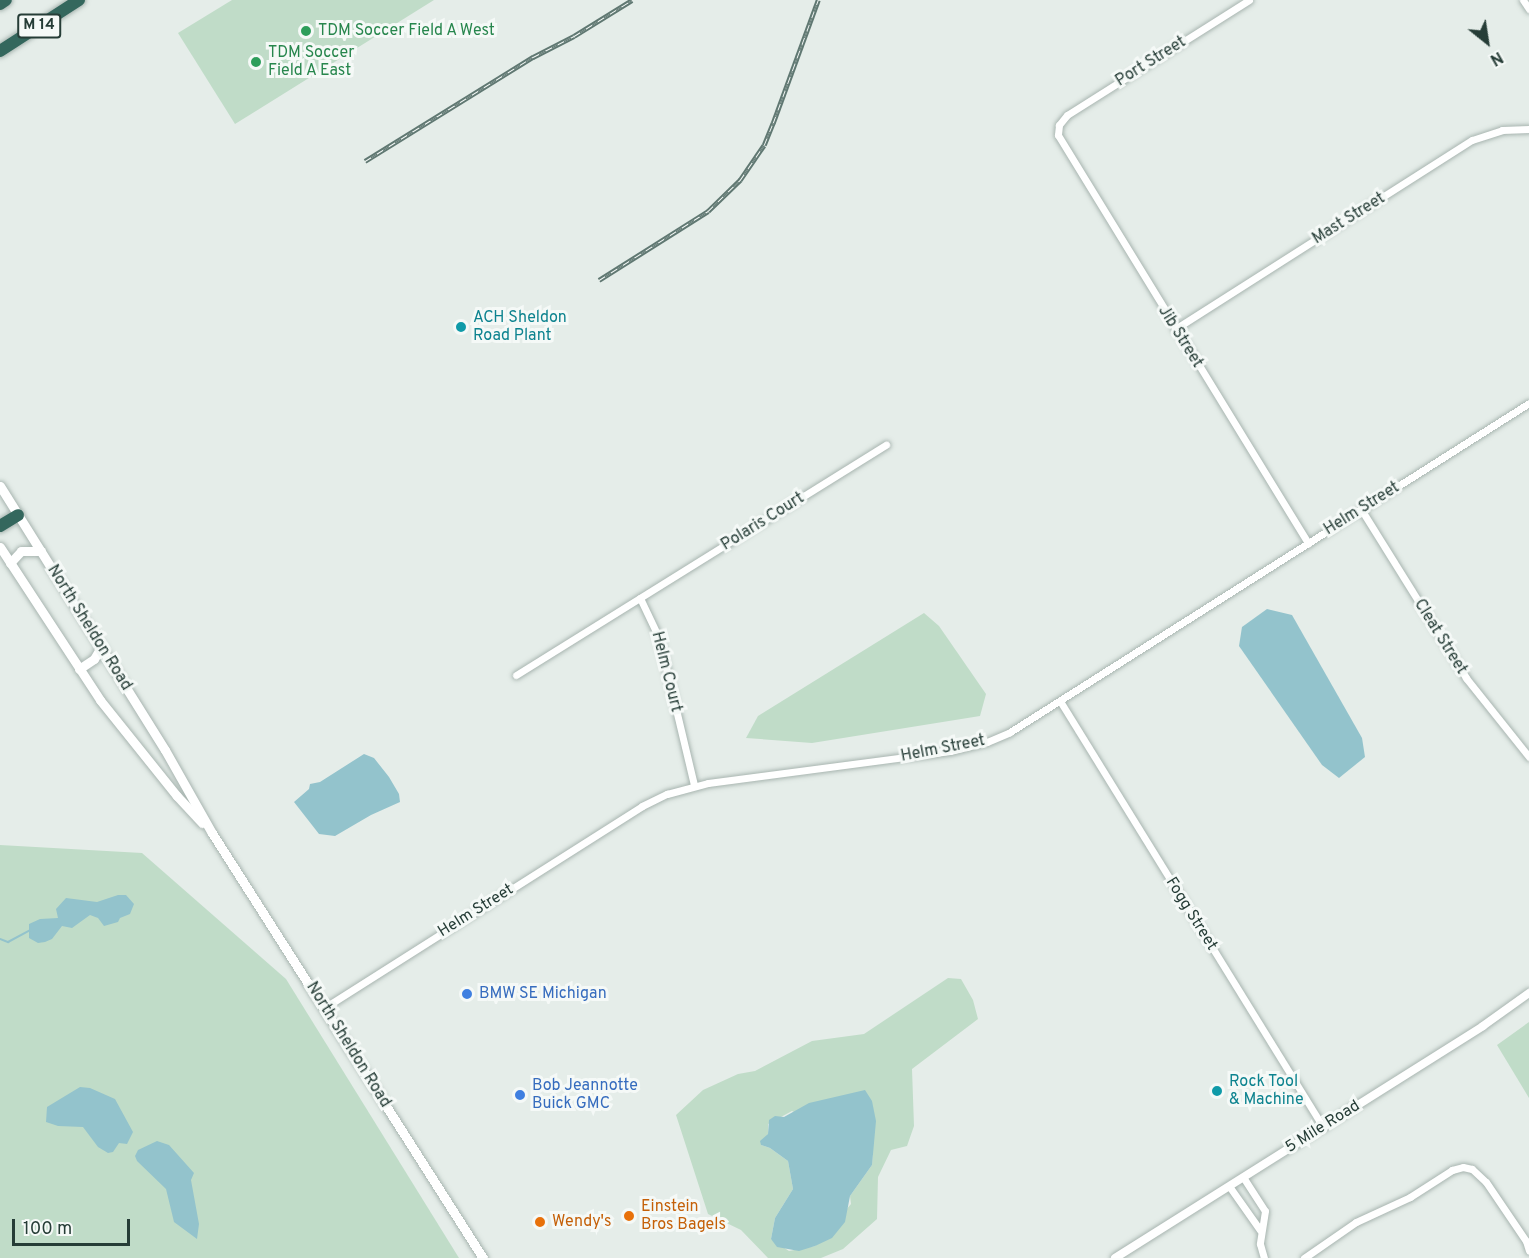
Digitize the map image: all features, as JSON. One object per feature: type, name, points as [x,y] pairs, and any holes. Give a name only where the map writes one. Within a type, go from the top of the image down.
[{"type":"highway","name":"M 14","points":[[0,4],[6,0]]},
{"type":"highway","name":"M 14","points":[[0,51],[79,0]]},
{"type":"highway","points":[[0,526],[18,515]]},
{"type":"main road","name":"North Sheldon Road","points":[[0,486],[101,647],[212,833],[483,1258]]},
{"type":"main road","name":"North Sheldon Road","points":[[0,547],[79,669],[177,796],[212,833]]},
{"type":"main road","points":[[10,563],[21,551],[41,551]]},
{"type":"main road","points":[[79,669],[94,659],[101,647]]},
{"type":"street","name":"Port Street","points":[[1058,129],[1067,115],[1249,0]]},
{"type":"street","points":[[1523,0],[1529,9]]},
{"type":"street","name":"Jib Street","points":[[1058,129],[1060,142],[1308,543]]},
{"type":"street","name":"Mast Street","points":[[1175,329],[1472,140],[1502,129],[1529,129]]},
{"type":"street","name":"Helm Street","points":[[324,1008],[642,807],[667,794],[694,785],[967,748],[1010,732],[1529,403]]},
{"type":"street","name":"Polaris Court","points":[[640,598],[886,446]]},
{"type":"street","name":"Cleat Street","points":[[1361,509],[1466,678],[1529,757]]},
{"type":"street","points":[[516,675],[640,598]]},
{"type":"street","name":"Helm Court","points":[[640,598],[659,638],[694,785]]},
{"type":"street","name":"Fogg Street","points":[[1060,701],[1323,1127]]},
{"type":"street","name":"5 Mile Road","points":[[1115,1258],[1483,1026],[1529,993]]},
{"type":"street","points":[[1304,1258],[1356,1222],[1410,1197],[1452,1170],[1472,1169],[1486,1182],[1526,1241],[1529,1251]]},
{"type":"street","points":[[1243,1177],[1265,1211],[1260,1230],[1260,1244],[1264,1258]]},
{"type":"street","points":[[1229,1186],[1260,1230]]},
{"type":"green space","points":[[232,0],[434,0],[235,124],[178,33]]},
{"type":"green space","points":[[924,613],[939,626],[986,694],[980,716],[812,743],[746,738],[758,716]]},
{"type":"green space","points":[[0,845],[142,853],[286,979],[459,1258],[0,1258]]},
{"type":"green space","points":[[948,978],[961,979],[973,1000],[978,1019],[912,1069],[914,1126],[907,1146],[891,1150],[878,1177],[877,1219],[843,1249],[821,1258],[768,1258],[741,1230],[708,1214],[676,1115],[703,1090],[738,1074],[755,1071],[812,1041],[864,1034]],"holes":[[[792,1111],[873,1149],[872,1165],[850,1196],[851,1204],[815,1246],[789,1251],[771,1239],[775,1218],[793,1189],[788,1161],[770,1148],[761,1145],[768,1134],[768,1124]]]},
{"type":"green space","points":[[1529,1022],[1529,1098],[1497,1045]]},
{"type":"water","points":[[1267,609],[1292,615],[1362,738],[1365,757],[1339,778],[1322,765],[1239,646],[1242,627]]},
{"type":"water","points":[[364,754],[374,758],[389,777],[399,794],[400,802],[371,815],[335,836],[319,834],[294,802],[309,789],[310,784],[320,782]]},
{"type":"water","points":[[118,895],[126,895],[134,904],[130,914],[120,918],[118,922],[104,926],[98,918],[90,915],[72,928],[62,926],[52,939],[45,942],[38,943],[29,938],[29,924],[40,919],[58,918],[56,909],[66,898],[97,902]]},
{"type":"water","points":[[80,1087],[90,1088],[115,1099],[133,1132],[127,1144],[119,1143],[113,1152],[108,1153],[98,1147],[83,1127],[58,1126],[46,1122],[47,1107]]},
{"type":"water","points":[[865,1090],[872,1101],[876,1121],[872,1165],[850,1196],[845,1222],[832,1238],[815,1246],[799,1251],[777,1247],[771,1239],[775,1218],[793,1189],[788,1161],[770,1148],[761,1145],[760,1141],[768,1134],[769,1120],[775,1116],[784,1117],[809,1103]]},
{"type":"water","points":[[157,1141],[169,1145],[194,1173],[191,1180],[199,1224],[197,1239],[174,1222],[166,1189],[137,1161],[135,1156],[138,1150]]},
{"type":"waterway","points":[[0,939],[8,942],[29,931]]},
{"type":"railway","points":[[365,161],[533,57],[574,36],[632,0]]},
{"type":"railway","points":[[599,280],[708,211],[740,180],[764,145],[818,0]]},
{"type":"place","name":"TDM Soccer Field A West","points":[[306,31]]},
{"type":"place","name":"TDM Soccer Field A East","points":[[256,62]]},
{"type":"place","name":"ACH Sheldon Road Plant","points":[[461,327]]},
{"type":"place","name":"BMW SE Michigan","points":[[467,994]]},
{"type":"place","name":"Rock Tool & Machine","points":[[1217,1091]]},
{"type":"place","name":"Bob Jeannotte Buick GMC","points":[[520,1095]]},
{"type":"place","name":"Einstein Bros Bagels","points":[[629,1216]]},
{"type":"place","name":"Wendy's","points":[[540,1222]]}]
